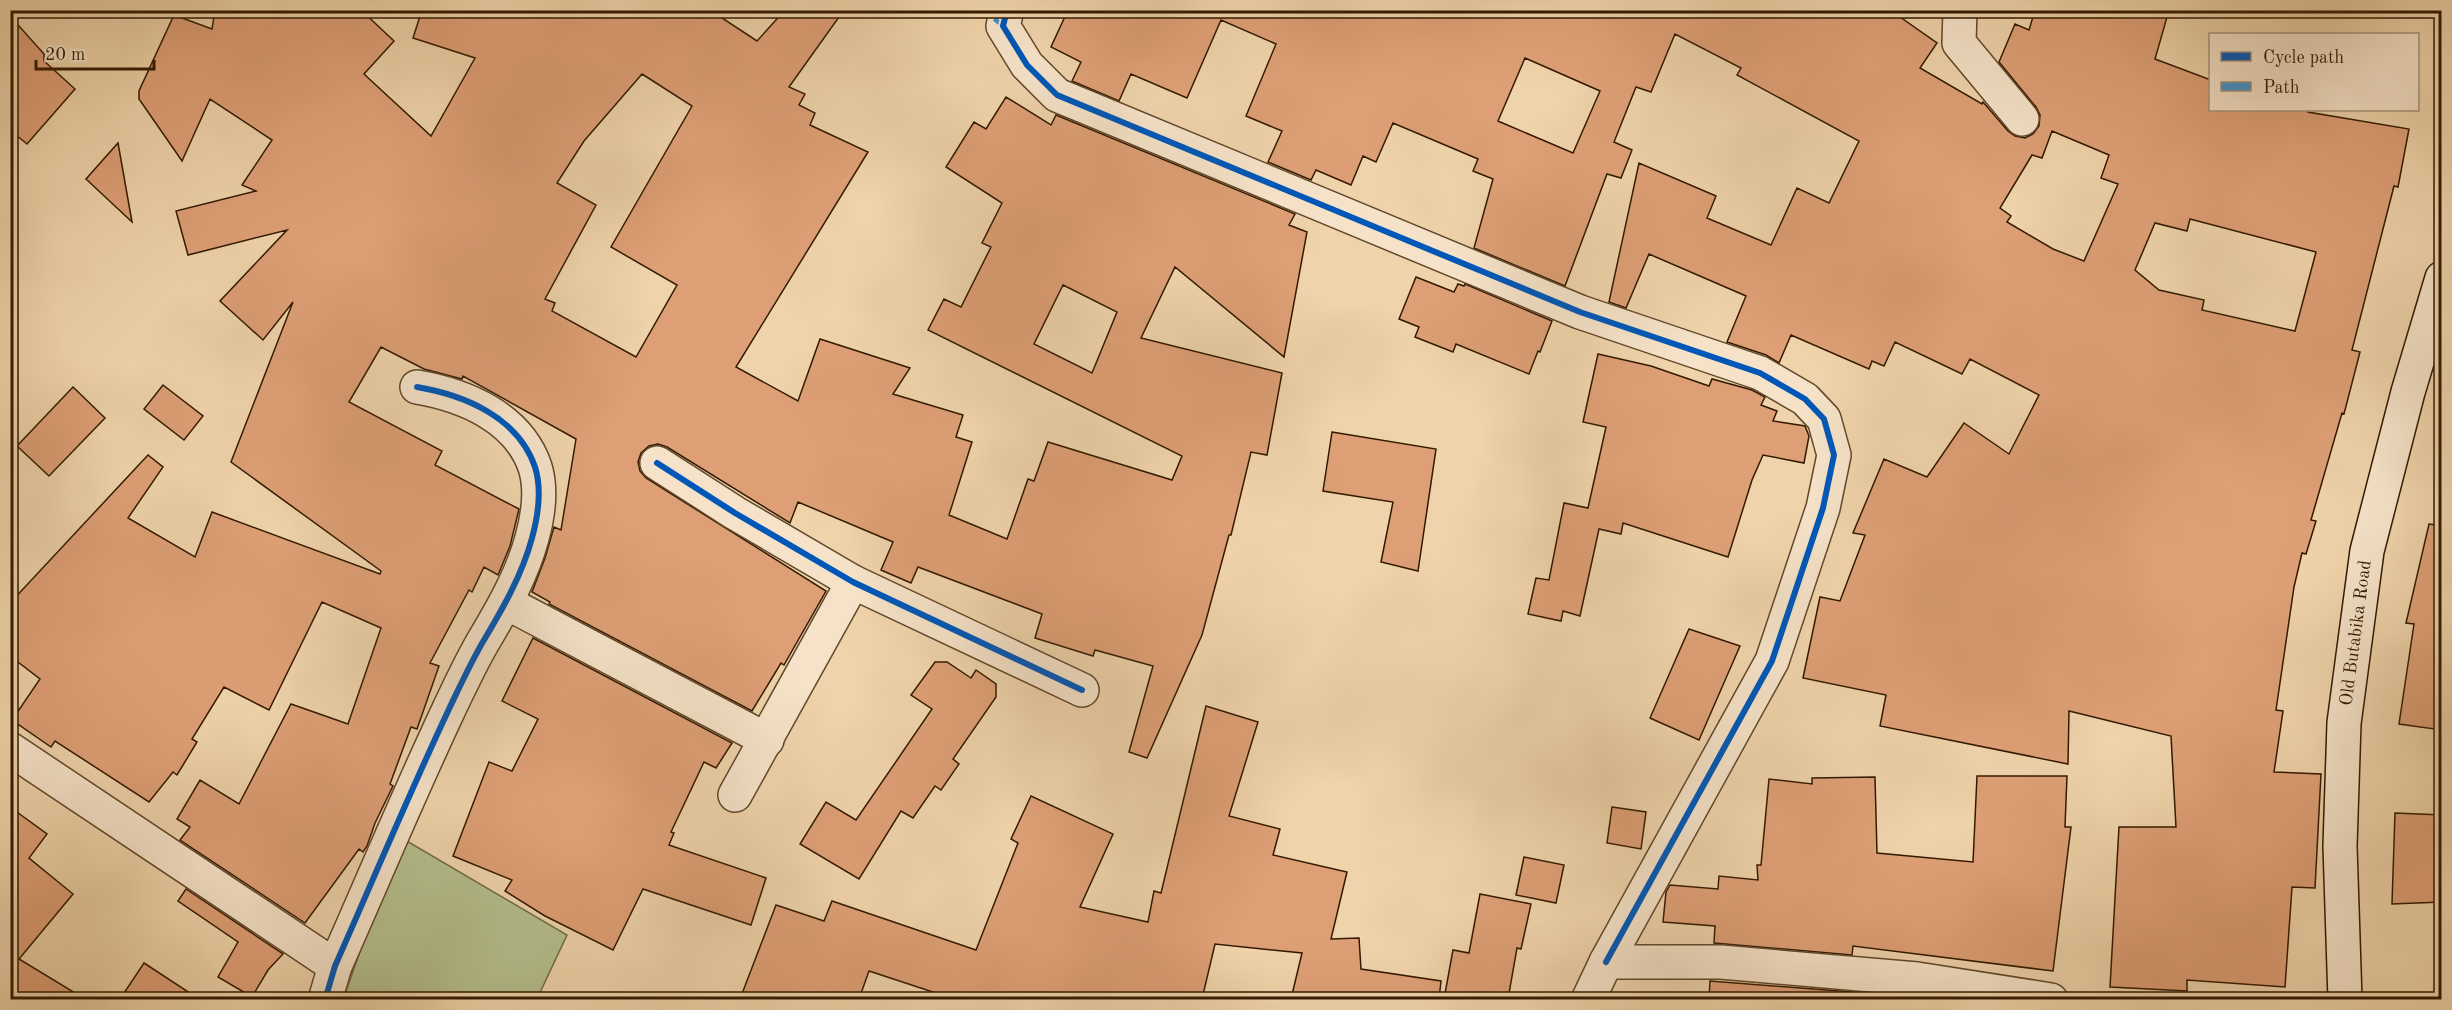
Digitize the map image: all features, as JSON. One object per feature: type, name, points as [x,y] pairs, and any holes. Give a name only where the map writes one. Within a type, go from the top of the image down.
[{"type":"street","points":[[1007,10],[1003,26],[1027,65],[1057,95],[1580,312],[1760,373],[1805,399],[1824,419],[1834,454],[1823,508],[1772,661],[1606,962],[1588,999]]},
{"type":"street","points":[[1954,14],[1959,44],[2022,119]]},
{"type":"street","name":"Old Butabika Road","points":[[2345,999],[2340,846],[2344,723],[2362,585],[2367,550],[2408,392],[2442,278]]},
{"type":"street","points":[[326,999],[335,966],[449,710],[483,642],[507,603],[532,539],[539,497],[535,467],[520,440],[500,420],[474,403],[447,392],[417,387]]},
{"type":"street","points":[[657,463],[735,513],[853,582],[1082,690]]},
{"type":"street","points":[[735,795],[853,582]]},
{"type":"street","points":[[507,603],[767,740]]},
{"type":"street","points":[[10,749],[335,966]]},
{"type":"street","points":[[1606,962],[1721,962],[1917,979],[2051,999]]},
{"type":"green space","points":[[400,837],[567,935],[537,999],[343,1000]]},
{"type":"building","points":[[215,10],[361,10],[394,41],[364,74],[431,136],[475,58],[413,38],[422,10],[710,10],[757,41],[785,10],[844,10],[789,87],[805,94],[799,105],[815,113],[810,125],[868,152],[736,367],[798,401],[820,339],[910,368],[893,394],[963,415],[956,437],[972,442],[949,515],[1007,539],[1028,479],[1034,481],[1048,442],[1172,480],[1182,456],[928,330],[944,299],[961,307],[991,247],[982,243],[1002,203],[946,167],[974,122],[986,129],[1006,97],[1051,125],[1056,115],[1295,214],[1289,225],[1307,232],[1284,357],[1175,267],[1141,338],[1282,373],[1267,455],[1251,452],[1231,535],[1229,535],[1202,635],[1147,758],[1129,752],[1153,666],[1095,650],[1093,656],[1035,638],[1042,614],[918,567],[911,583],[881,570],[893,542],[798,502],[790,523],[667,447],[658,444],[649,446],[641,453],[638,462],[640,471],[646,478],[826,591],[784,665],[781,663],[752,711],[549,604],[550,602],[532,592],[554,527],[561,530],[576,439],[463,376],[462,379],[424,369],[381,347],[349,402],[442,451],[435,465],[519,509],[510,546],[498,575],[484,567],[430,663],[439,666],[417,729],[411,727],[390,784],[393,786],[375,823],[367,846],[363,852],[359,849],[305,923],[180,840],[190,827],[177,819],[200,780],[239,804],[291,704],[348,724],[381,628],[322,602],[269,710],[224,687],[192,739],[197,742],[177,775],[173,772],[149,802],[55,741],[51,747],[12,720],[40,679],[10,656],[10,603],[148,455],[163,467],[128,518],[195,557],[212,512],[380,574],[381,571],[231,462],[293,302],[263,340],[220,301],[287,230],[188,255],[176,211],[256,191],[242,185],[272,140],[210,99],[182,161],[139,99],[139,91],[174,15],[212,29]],"holes":[[[642,74],[692,106],[611,247],[677,285],[636,357],[552,311],[555,303],[545,299],[596,205],[557,183],[584,141]],[[1063,285],[1117,312],[1092,373],[1034,344]]]},
{"type":"building","points":[[1068,10],[1890,10],[1937,43],[1920,68],[1982,104],[1983,102],[2008,131],[2015,136],[2025,138],[2033,134],[2039,126],[2040,115],[1999,62],[2015,24],[2029,30],[2035,10],[2169,10],[2155,59],[2209,79],[2209,111],[2308,111],[2409,129],[2398,187],[2394,186],[2352,350],[2360,352],[2344,414],[2342,413],[2311,520],[2316,521],[2306,554],[2302,553],[2294,587],[2276,710],[2283,711],[2274,772],[2321,774],[2315,888],[2292,887],[2285,987],[2187,980],[2187,991],[2110,987],[2119,827],[2176,827],[2171,736],[2069,711],[2068,764],[1880,726],[1886,695],[1803,678],[1820,597],[1840,601],[1865,535],[1853,533],[1884,459],[1927,477],[1964,423],[2009,454],[2039,395],[1970,359],[1962,374],[1895,342],[1884,366],[1872,361],[1869,369],[1791,335],[1779,363],[1766,355],[1727,342],[1746,296],[1649,254],[1626,308],[1609,302],[1639,163],[1716,196],[1707,218],[1771,245],[1797,188],[1829,203],[1859,141],[1737,75],[1741,68],[1675,34],[1651,92],[1636,87],[1614,142],[1632,150],[1621,178],[1607,174],[1565,286],[1474,248],[1493,179],[1473,171],[1478,159],[1393,123],[1376,162],[1363,156],[1351,185],[1316,170],[1311,180],[1268,162],[1282,131],[1246,116],[1276,44],[1221,20],[1187,98],[1131,74],[1119,101],[1072,81],[1081,62],[1051,47]],"holes":[[[1525,58],[1600,91],[1573,153],[1498,121]],[[2052,131],[2109,155],[2101,178],[2118,184],[2084,261],[2053,249],[2007,222],[2011,216],[2000,208],[2032,155],[2042,158]],[[2190,219],[2316,252],[2295,331],[2202,310],[2204,300],[2159,290],[2135,270],[2155,223],[2187,231]]]},
{"type":"building","points":[[10,16],[44,54],[44,61],[75,89],[27,144],[10,130]]},
{"type":"building","points":[[118,143],[132,222],[86,179]]},
{"type":"building","points":[[1416,277],[1454,292],[1458,284],[1464,286],[1465,284],[1552,321],[1529,374],[1456,344],[1453,352],[1415,337],[1419,327],[1399,319]]},
{"type":"building","points":[[1598,354],[1651,366],[1709,386],[1712,379],[1752,390],[1765,397],[1761,405],[1777,411],[1773,421],[1805,426],[1809,436],[1804,463],[1763,455],[1752,480],[1728,557],[1623,523],[1621,534],[1599,529],[1580,616],[1563,611],[1561,621],[1528,614],[1536,578],[1549,580],[1564,503],[1588,508],[1606,427],[1583,422]]},
{"type":"building","points":[[163,385],[203,416],[184,440],[144,409]]},
{"type":"building","points":[[73,387],[105,418],[49,476],[17,446]]},
{"type":"building","points":[[1332,432],[1436,449],[1418,571],[1381,562],[1393,502],[1323,491]]},
{"type":"building","points":[[2429,524],[2442,526],[2442,730],[2399,724],[2414,624],[2406,623]]},
{"type":"building","points":[[1689,629],[1740,646],[1699,740],[1650,718]]},
{"type":"building","points":[[533,638],[732,743],[716,768],[704,762],[671,832],[674,833],[669,845],[766,878],[751,925],[643,889],[613,950],[545,916],[505,891],[512,880],[453,856],[489,762],[512,771],[538,719],[502,701]]},
{"type":"building","points":[[935,662],[947,662],[971,678],[976,670],[996,684],[996,697],[953,759],[959,764],[941,790],[935,786],[913,818],[901,811],[859,879],[800,844],[826,802],[856,820],[932,709],[911,695]]},
{"type":"building","points":[[1206,706],[1258,722],[1229,816],[1280,829],[1273,855],[1347,872],[1331,939],[1359,938],[1361,969],[1441,981],[1439,999],[1291,999],[1302,953],[1215,944],[1202,999],[954,999],[869,971],[859,999],[740,999],[776,905],[824,921],[832,901],[976,950],[1018,843],[1011,839],[1031,796],[1113,834],[1080,907],[1148,922],[1154,891],[1161,893]]},
{"type":"building","points":[[1977,776],[2067,776],[2065,827],[2071,827],[2053,971],[1853,946],[1852,955],[1714,943],[1715,926],[1663,922],[1666,892],[1670,885],[1718,889],[1719,876],[1758,880],[1757,865],[1761,865],[1769,779],[1812,784],[1812,778],[1875,777],[1877,853],[1973,862]]},
{"type":"building","points":[[10,807],[47,834],[29,858],[73,894],[19,959],[85,999],[10,999]]},
{"type":"building","points":[[1612,807],[1646,812],[1641,849],[1607,843]]},
{"type":"building","points":[[2395,813],[2442,815],[2442,902],[2392,904]]},
{"type":"building","points":[[1524,857],[1564,865],[1556,903],[1516,895]]},
{"type":"building","points":[[186,889],[283,954],[268,970],[252,997],[218,977],[238,942],[178,901]]},
{"type":"building","points":[[1480,894],[1531,904],[1521,949],[1517,948],[1508,999],[1444,999],[1453,950],[1469,953]]},
{"type":"building","points":[[144,963],[199,999],[120,999]]},
{"type":"building","points":[[1710,981],[1852,992],[1852,999],[1709,999]]},
{"type":"marked path","points":[[984,10],[1003,26]]},
{"type":"cycle path","points":[[1007,10],[1003,26],[1027,65],[1057,95],[1580,312],[1760,373],[1805,399],[1824,419],[1834,455],[1823,508],[1772,661],[1606,962]]},
{"type":"cycle path","points":[[325,1000],[335,966],[434,741],[470,665],[517,578],[528,552],[537,512],[539,493],[535,467],[527,450],[516,435],[503,422],[471,403],[417,387]]},
{"type":"cycle path","points":[[657,463],[735,513],[853,582],[1082,690]]}]
